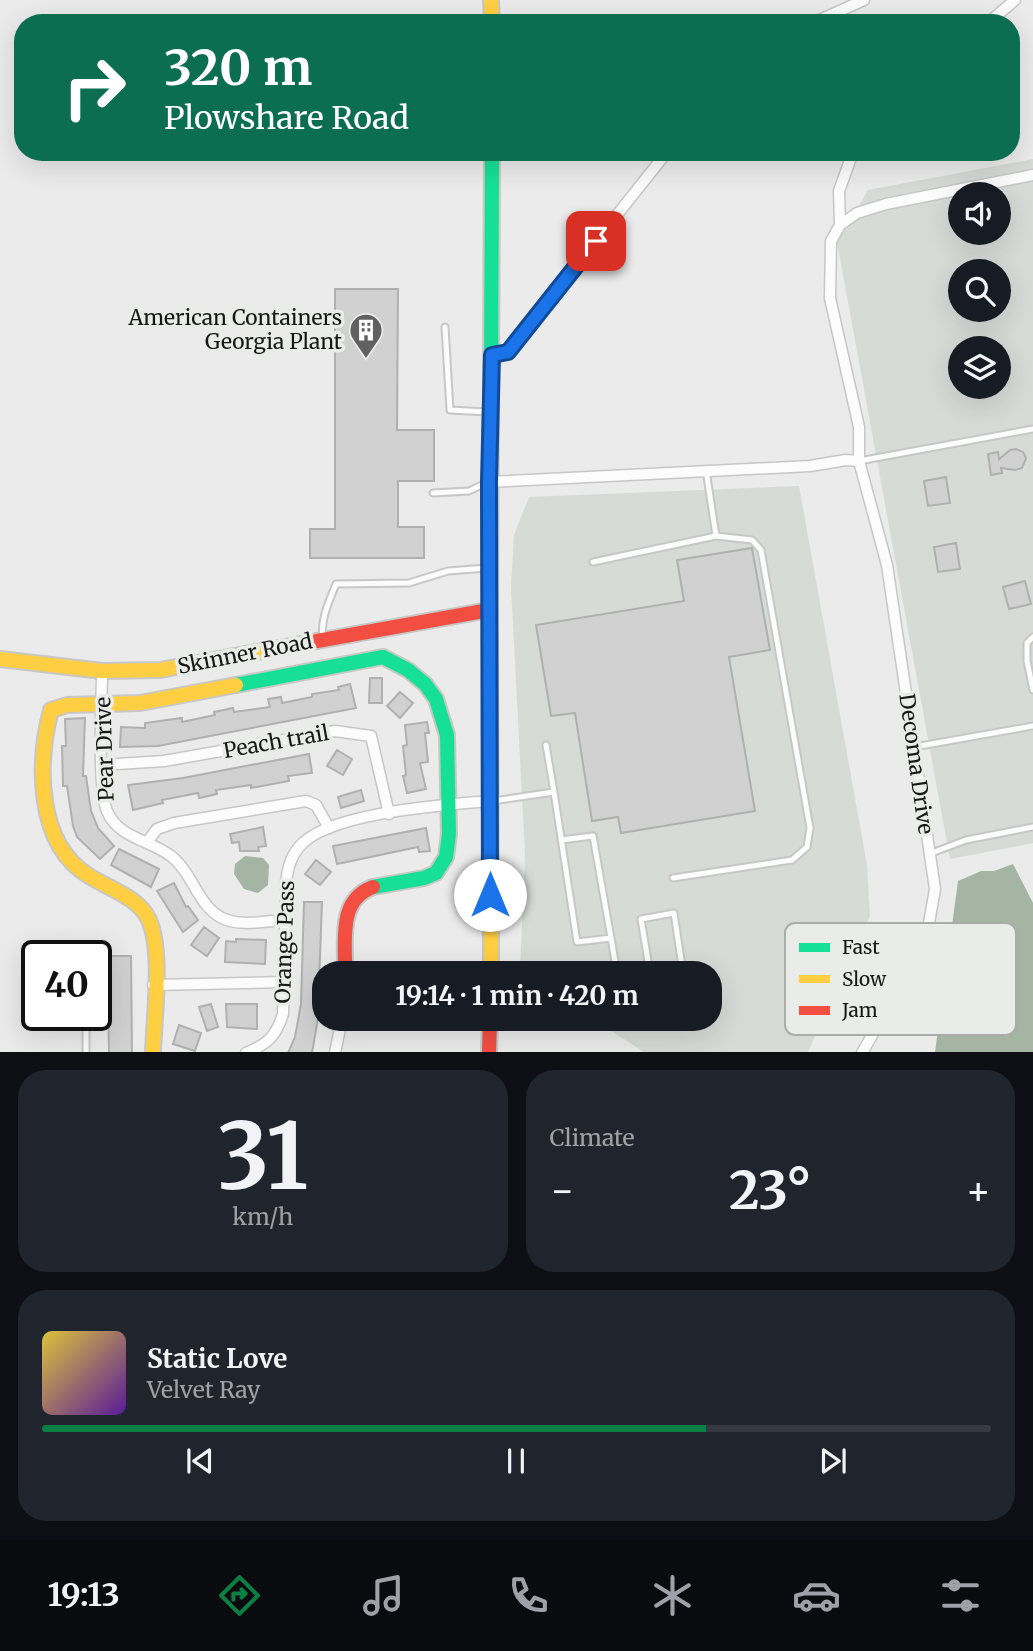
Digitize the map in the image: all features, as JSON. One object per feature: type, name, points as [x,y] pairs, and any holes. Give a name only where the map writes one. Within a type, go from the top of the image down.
[{"type":"street","points":[[833,14],[864,0]]},
{"type":"street","points":[[999,14],[1015,0]]},
{"type":"street","points":[[491,961],[489,482],[492,161]]},
{"type":"street","points":[[492,355],[508,352],[660,161]]},
{"type":"street","name":"Decoma Drive","points":[[850,161],[839,191],[840,225],[831,240],[830,298],[859,427],[859,461],[887,565],[935,890],[929,923]]},
{"type":"street","points":[[840,225],[858,214],[886,204],[1033,175]]},
{"type":"street","points":[[489,482],[810,466],[846,460],[859,461]]},
{"type":"street","name":"Skinner Road","points":[[0,659],[103,671],[160,670],[489,610]]},
{"type":"street","points":[[153,1052],[154,948],[149,919],[126,898],[81,872],[56,838],[43,788],[44,730],[51,710],[67,705],[140,703],[383,657],[403,665],[426,684],[445,713],[449,830],[444,862],[432,875],[362,890],[352,901],[347,915],[345,961]]},
{"type":"street","name":"Pear Drive","points":[[103,671],[102,765],[106,809],[126,833],[172,857],[188,874],[205,906],[219,916],[230,921],[285,920]]},
{"type":"street","name":"Peach trail","points":[[102,765],[164,761],[335,731],[355,732],[371,736],[389,814]]},
{"type":"street","points":[[146,842],[157,829],[174,823],[306,801],[316,805],[329,828]]},
{"type":"street","name":"Orange Pass","points":[[247,1052],[265,1045],[278,1032],[283,1014],[289,863],[300,846],[329,828],[389,814],[490,801]]},
{"type":"street","points":[[153,985],[284,982]]},
{"type":"street","points":[[334,1052],[339,1031]]},
{"type":"street","points":[[489,1052],[490,1031]]},
{"type":"street","name":"Decoma Drive","points":[[862,1052],[872,1035]]},
{"type":"lane","points":[[445,327],[450,410],[490,412]]},
{"type":"lane","points":[[859,461],[1033,429]]},
{"type":"lane","points":[[706,470],[716,536]]},
{"type":"lane","points":[[433,493],[469,491],[489,482]]},
{"type":"lane","points":[[593,562],[716,536],[752,540],[761,550],[810,828],[807,847],[792,860],[673,878]]},
{"type":"lane","points":[[323,639],[321,628],[336,584],[409,583],[448,571],[490,568]]},
{"type":"lane","points":[[1033,637],[1027,643],[1027,661],[1033,690]]},
{"type":"lane","points":[[914,747],[1033,726]]},
{"type":"lane","points":[[546,745],[578,942],[611,938]]},
{"type":"lane","points":[[490,801],[554,792]]},
{"type":"lane","points":[[929,854],[967,840],[1033,827]]},
{"type":"lane","points":[[561,840],[593,836],[615,961]]},
{"type":"lane","points":[[648,961],[641,919],[674,913],[681,961]]},
{"type":"lane","points":[[86,1031],[86,1052]]},
{"type":"shaded area","points":[[1033,159],[1033,843],[950,859],[837,242],[868,190]]},
{"type":"shaded area","points":[[799,486],[867,865],[870,916],[867,923],[785,923],[785,1035],[816,1035],[808,1052],[644,1052],[612,1031],[722,1031],[722,961],[520,961],[525,854],[511,586],[514,535],[529,497]]},
{"type":"shaded area","points":[[245,856],[263,858],[269,865],[268,885],[258,893],[244,889],[234,874],[235,864]]},
{"type":"shaded area","points":[[1013,864],[1033,903],[1033,1052],[935,1052],[937,1035],[1016,1035],[1016,923],[952,923],[958,881],[981,871],[994,871]]},
{"type":"building","name":"American Containers Georgia Plant","points":[[335,289],[398,289],[397,430],[434,430],[434,481],[398,481],[398,527],[424,527],[424,558],[310,558],[310,529],[335,529]]},
{"type":"building","points":[[1010,450],[1023,452],[1026,458],[1022,468],[1001,468],[1002,473],[991,475],[988,454],[998,452],[999,459]]},
{"type":"building","points":[[946,477],[950,503],[928,506],[924,481]]},
{"type":"building","points":[[956,543],[960,569],[938,572],[934,547]]},
{"type":"building","points":[[752,548],[770,650],[729,657],[755,811],[621,833],[618,817],[592,821],[575,713],[551,716],[536,625],[684,601],[677,560]]},
{"type":"building","points":[[1025,581],[1031,604],[1009,609],[1003,587]]},
{"type":"building","points":[[370,678],[382,678],[382,703],[369,703]]},
{"type":"building","points":[[350,684],[356,708],[158,746],[120,747],[121,727],[145,728],[145,723],[182,718],[182,722],[233,708],[234,712],[270,707],[268,699],[281,697],[282,703],[312,697],[312,694],[339,690],[338,687]]},
{"type":"building","points":[[400,692],[413,703],[400,718],[387,706]]},
{"type":"building","points":[[85,718],[83,776],[86,776],[91,811],[98,828],[114,846],[100,859],[77,837],[67,786],[63,786],[62,746],[66,746],[65,719]]},
{"type":"building","points":[[427,722],[429,733],[425,733],[428,762],[420,763],[426,789],[407,793],[403,776],[406,775],[403,746],[407,745],[405,725]]},
{"type":"building","points":[[337,750],[352,759],[343,775],[327,766]]},
{"type":"building","points":[[309,754],[312,773],[288,776],[289,781],[251,788],[251,785],[216,790],[217,794],[199,798],[198,793],[162,800],[163,803],[133,810],[128,785],[183,778]]},
{"type":"building","points":[[361,790],[364,801],[341,808],[338,797]]},
{"type":"building","points":[[263,827],[266,846],[258,847],[259,851],[240,851],[239,842],[232,843],[230,834]]},
{"type":"building","points":[[426,828],[430,851],[419,852],[418,847],[337,864],[333,846]]},
{"type":"building","points":[[119,849],[159,869],[151,887],[111,865]]},
{"type":"building","points":[[316,860],[331,872],[320,885],[305,874]]},
{"type":"building","points":[[174,883],[186,907],[188,906],[198,920],[183,932],[157,891]]},
{"type":"building","points":[[304,902],[322,902],[320,961],[312,961],[312,1031],[316,1031],[312,1052],[288,1052],[295,1037],[301,1004]]},
{"type":"building","points":[[204,927],[219,938],[207,956],[191,945]]},
{"type":"building","points":[[236,939],[266,940],[265,964],[225,962],[226,941],[236,942]]},
{"type":"building","points":[[112,956],[131,956],[132,1052],[109,1052],[109,1031],[112,1031]]},
{"type":"building","points":[[211,1004],[218,1027],[207,1031],[199,1007]]},
{"type":"building","points":[[226,1004],[257,1004],[257,1029],[227,1027]]},
{"type":"building","points":[[179,1025],[201,1033],[195,1051],[173,1044]]},
{"type":"traffic: fast","points":[[490,612],[492,161]]},
{"type":"traffic: fast","points":[[236,685],[383,657],[408,670],[425,684],[436,699],[447,735],[449,834],[446,857],[436,873],[424,878],[373,887]]},
{"type":"traffic: slow","points":[[491,0],[492,14]]},
{"type":"traffic: slow","points":[[490,612],[491,961]]},
{"type":"traffic: slow","points":[[0,659],[102,671],[160,670],[317,641]]},
{"type":"traffic: slow","points":[[153,1052],[157,967],[149,920],[139,906],[89,876],[72,862],[59,844],[45,801],[43,777],[46,731],[51,710],[67,705],[140,703],[236,685]]},
{"type":"traffic: jam","points":[[317,641],[489,610]]},
{"type":"traffic: jam","points":[[345,961],[349,912],[362,893],[373,887]]},
{"type":"traffic: jam","points":[[489,1052],[490,1031]]},
{"type":"place","name":"American Containers Georgia Plant","points":[[366,360]]},
{"type":"route","points":[[490,895],[489,482],[492,355],[508,352],[596,241]]}]
